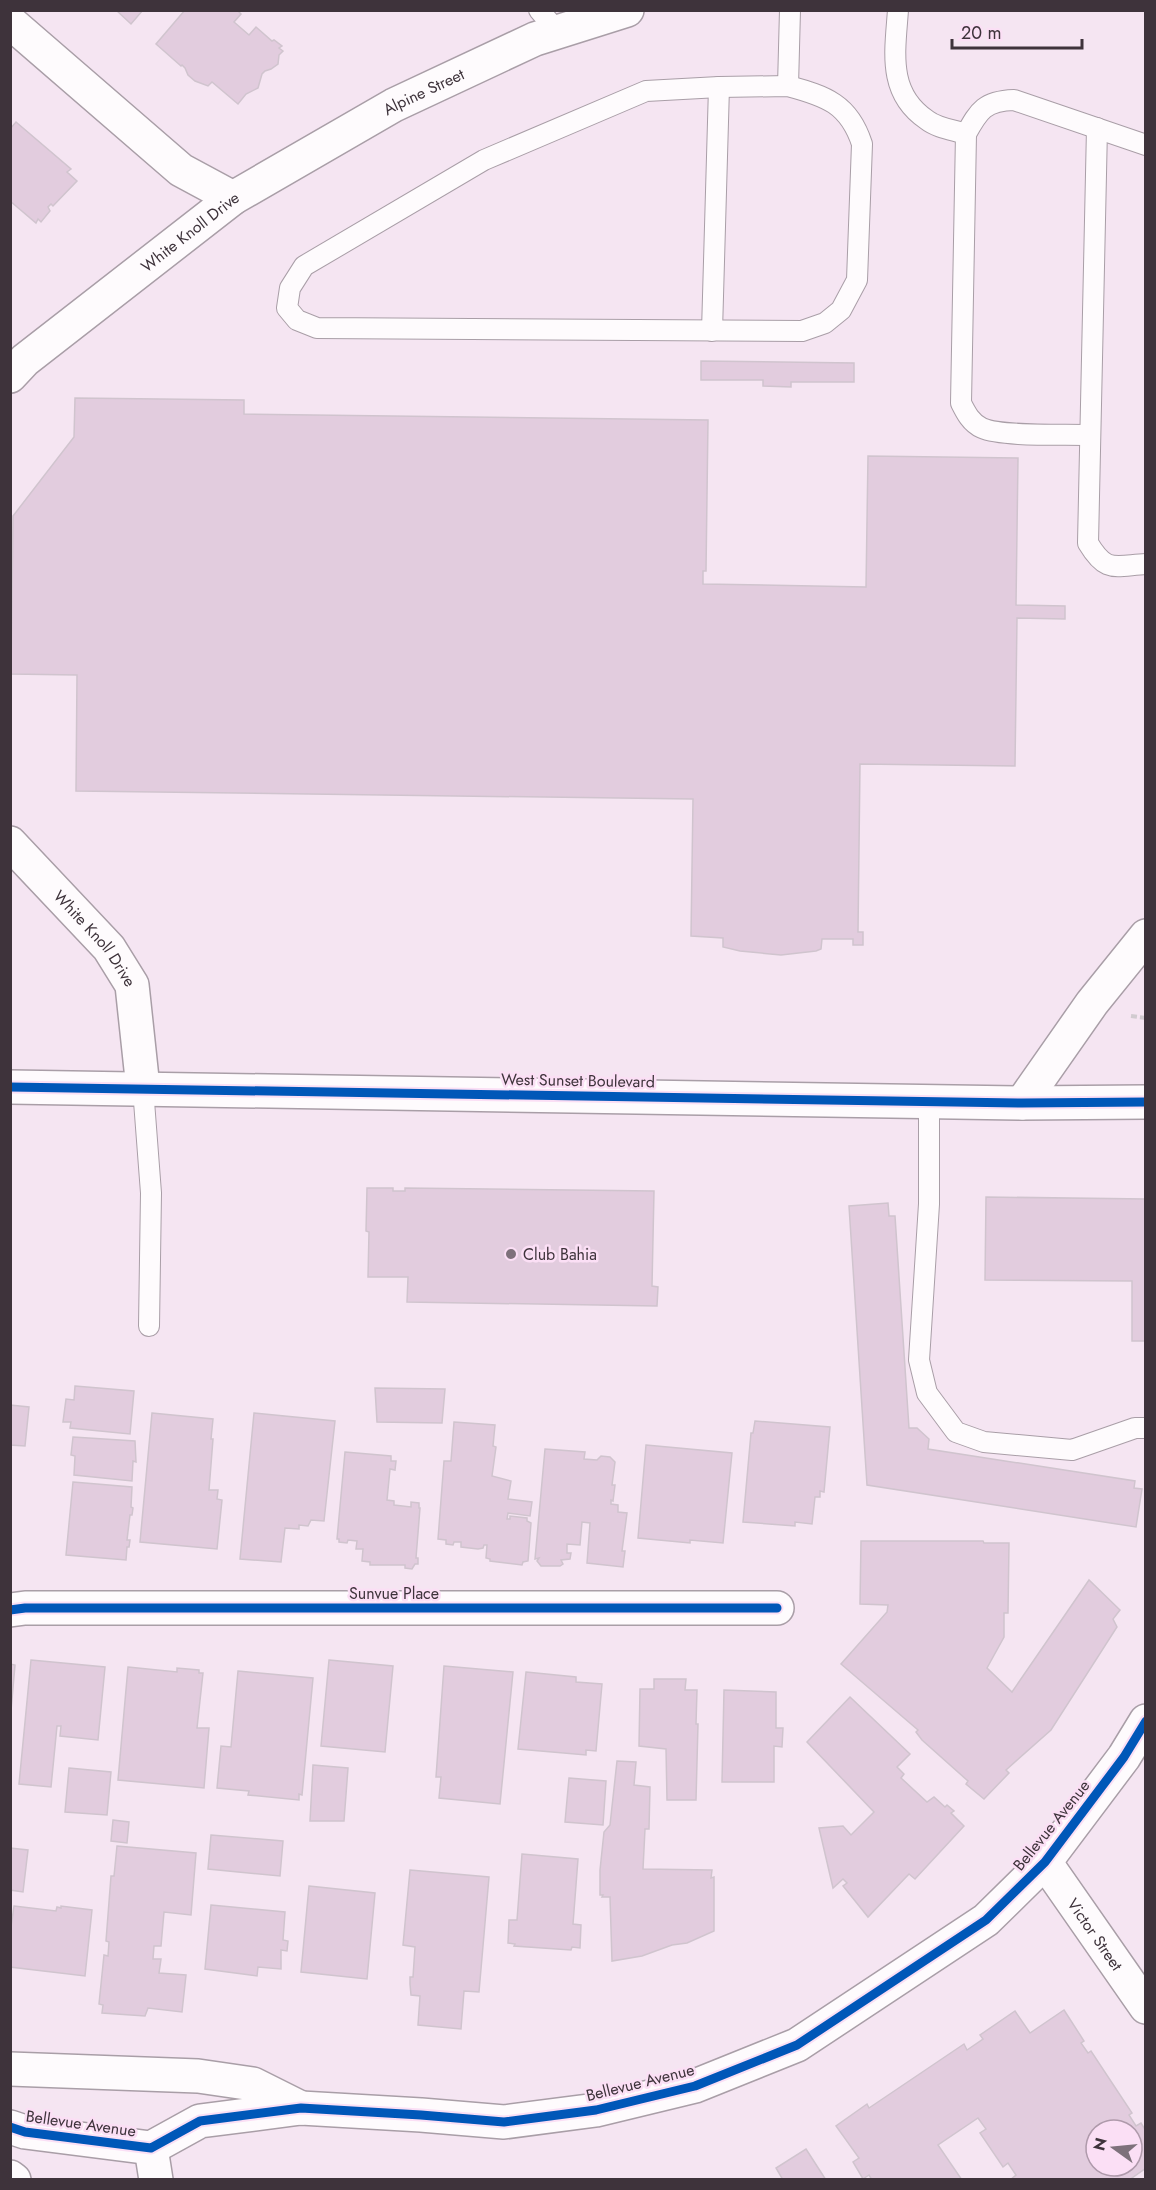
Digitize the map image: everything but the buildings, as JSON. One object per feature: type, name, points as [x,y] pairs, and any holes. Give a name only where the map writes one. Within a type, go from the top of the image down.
[{"type":"street","name":"Alpine Street","points":[[233,198],[394,105],[535,39],[548,21],[627,10]]},
{"type":"street","name":"White Knoll Drive","points":[[10,22],[181,170],[233,198],[25,360],[10,376]]},
{"type":"street","name":"White Knoll Drive","points":[[10,843],[109,948],[132,985],[143,1088]]},
{"type":"street","points":[[1022,1103],[1092,1002],[1146,936]]},
{"type":"street","name":"West Sunset Boulevard","points":[[10,1087],[1022,1103],[1146,1102]]},
{"type":"street","name":"Sunvue Place","points":[[10,1610],[25,1608],[777,1608]]},
{"type":"street","name":"Bellevue Avenue","points":[[10,2127],[154,2164],[200,2121],[301,2108],[504,2122],[596,2110],[695,2086],[797,2045],[986,1920],[1045,1862],[1124,1758],[1146,1721]]},
{"type":"street","name":"Victor Street","points":[[1045,1862],[1146,2007]]},
{"type":"street","name":"Bellevue Avenue","points":[[10,2069],[198,2076],[253,2084],[301,2108]]},
{"type":"lane","points":[[788,86],[790,10]]},
{"type":"lane","points":[[898,10],[894,60],[899,87],[910,105],[928,122],[966,134]]},
{"type":"lane","points":[[788,86],[820,94],[840,108],[856,126],[862,144],[857,280],[841,310],[825,323],[802,331],[317,328],[297,320],[287,308],[290,288],[304,266],[484,160],[646,91],[788,86]]},
{"type":"lane","points":[[712,331],[719,87]]},
{"type":"lane","points":[[1090,435],[996,432],[980,428],[966,415],[961,403],[966,134],[979,110],[998,100],[1014,100],[1146,145]]},
{"type":"lane","points":[[1097,128],[1088,543],[1098,559],[1109,566],[1146,564]]},
{"type":"lane","points":[[143,1088],[151,1194],[150,1326]]},
{"type":"lane","points":[[929,1101],[928,1204],[919,1360],[927,1393],[956,1432],[984,1442],[1072,1450],[1135,1428],[1146,1428]]},
{"type":"cycle path","points":[[10,1087],[1022,1103],[1146,1102]]},
{"type":"cycle path","points":[[10,1610],[25,1608],[777,1608]]},
{"type":"cycle path","points":[[10,2127],[25,2132],[151,2148],[200,2121],[301,2108],[504,2122],[596,2110],[695,2086],[797,2045],[986,1920],[1045,1862],[1124,1757],[1146,1721]]},
{"type":"place","name":"Club Bahia","points":[[511,1254]]}]
